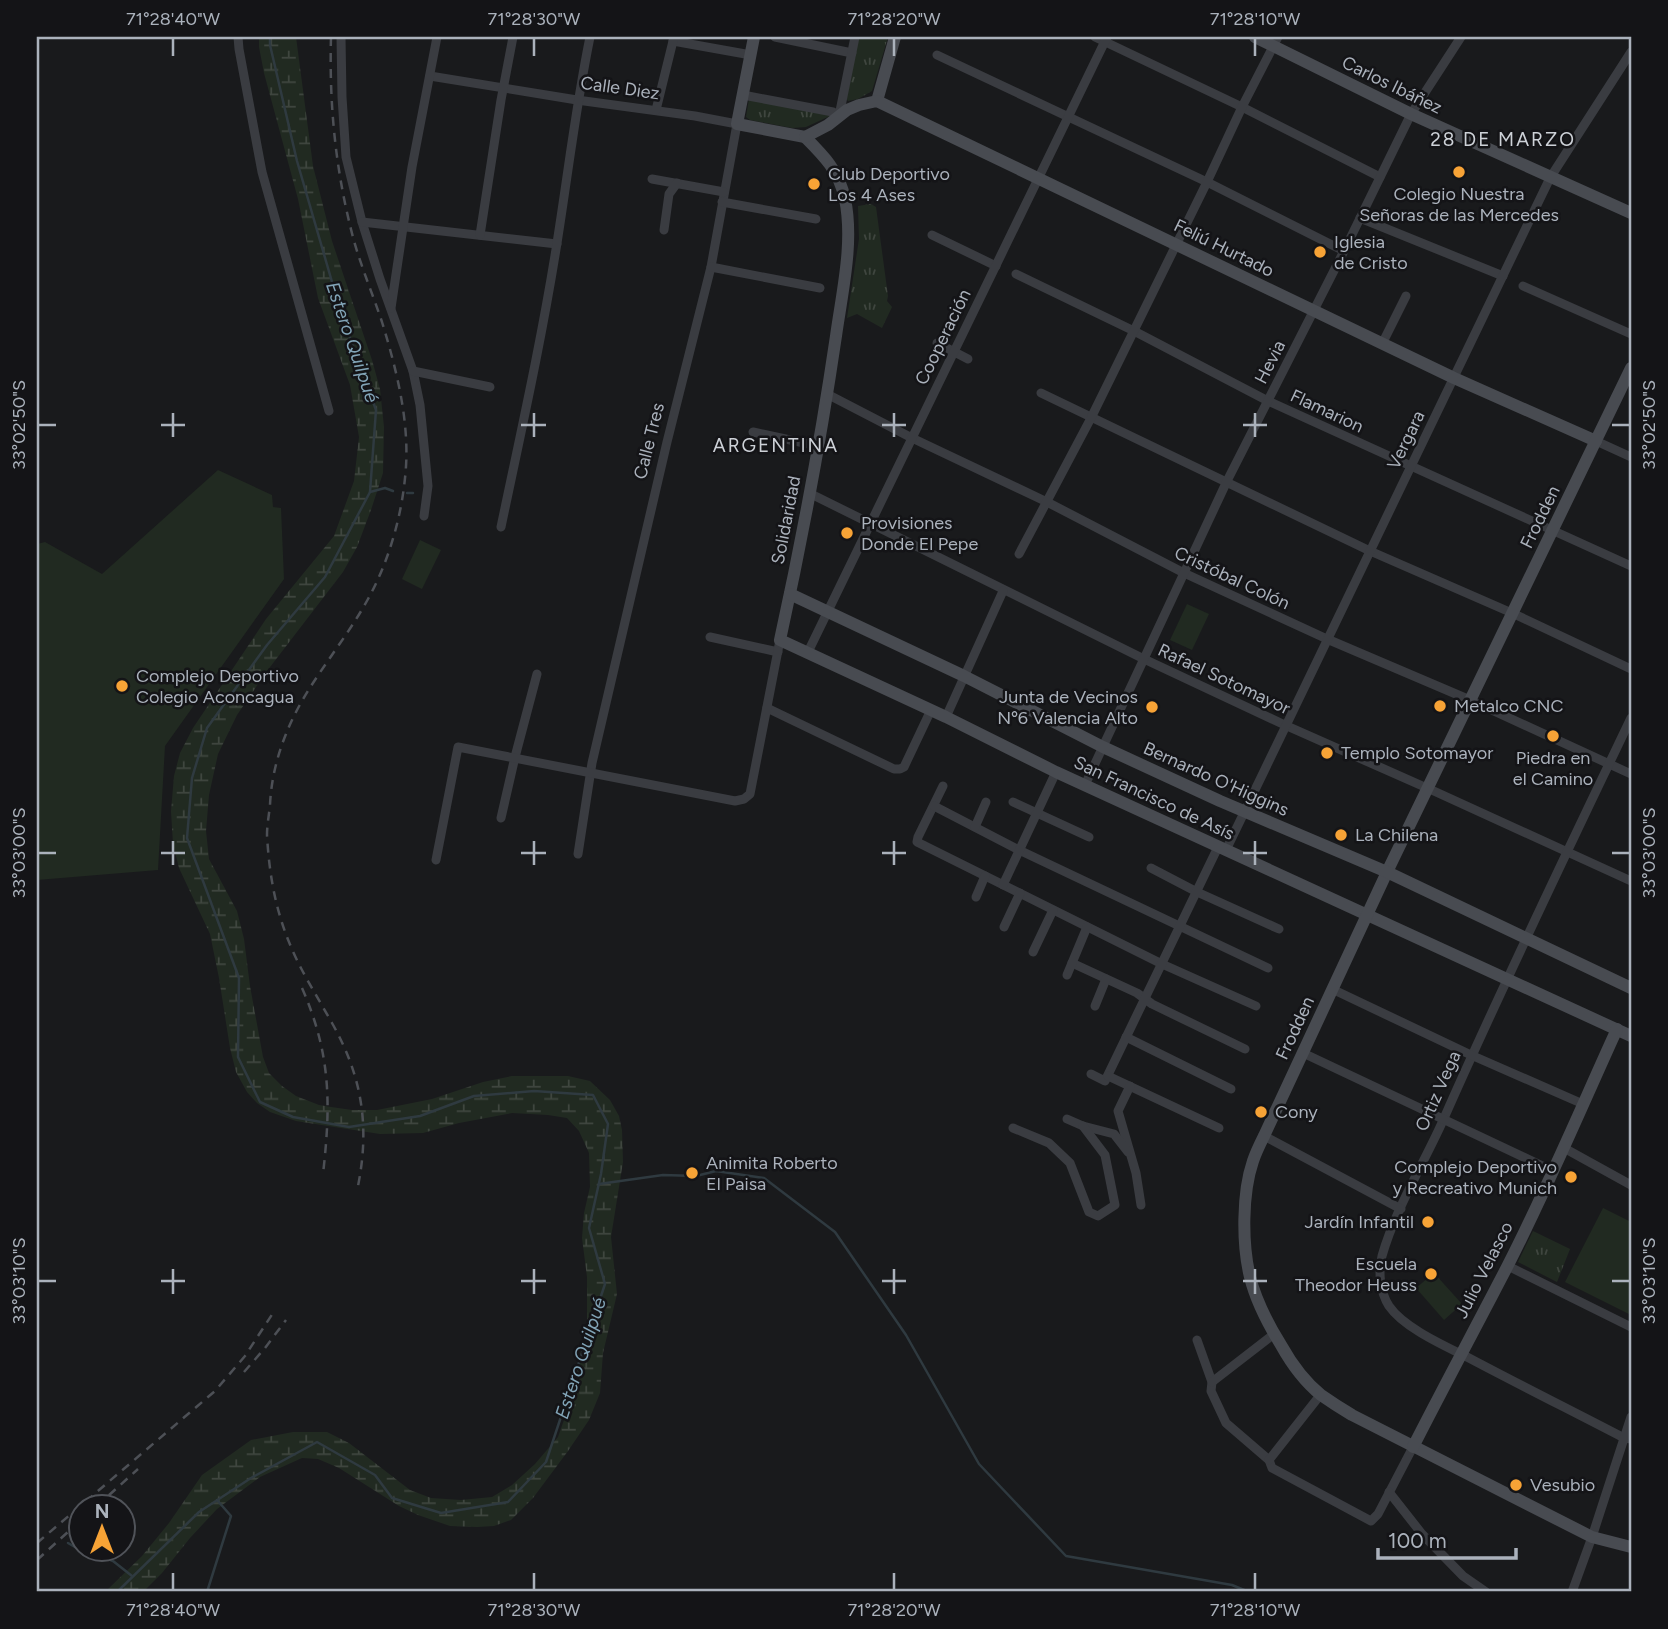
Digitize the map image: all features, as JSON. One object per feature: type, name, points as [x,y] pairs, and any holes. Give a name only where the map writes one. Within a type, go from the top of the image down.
[{"type":"main road","name":"Calle Tres","points":[[737,124],[754,37]]},
{"type":"main road","points":[[805,137],[828,125],[847,110],[877,101],[895,37]]},
{"type":"main road","name":"Carlos Ibáñez","points":[[1255,37],[1275,41],[1411,114],[1631,213]]},
{"type":"main road","name":"Feliú Hurtado","points":[[877,101],[1382,344],[1596,441]]},
{"type":"main road","name":"Calle Diez","points":[[737,124],[805,137]]},
{"type":"main road","name":"Solidaridad","points":[[779,646],[827,394],[846,264],[848,232],[845,200],[836,173],[828,159],[805,137]]},
{"type":"main road","name":"Frodden","points":[[1631,368],[1367,914],[1264,1136],[1249,1177],[1245,1240],[1250,1277],[1265,1319],[1285,1353],[1321,1394],[1352,1415],[1592,1537],[1631,1547]]},
{"type":"main road","name":"Bernardo O'Higgins","points":[[790,594],[964,676],[1103,747],[1387,873],[1631,988]]},
{"type":"main road","name":"San Francisco de Asís","points":[[779,646],[808,652],[1056,772],[1631,1036]]},
{"type":"main road","name":"Julio Velasco","points":[[1413,1447],[1508,1266],[1617,1029]]},
{"type":"street","points":[[238,37],[262,172],[329,411]]},
{"type":"street","points":[[341,37],[346,157],[380,279],[414,371],[428,486],[424,516]]},
{"type":"street","points":[[391,308],[412,167],[437,37]]},
{"type":"street","points":[[480,235],[513,37]]},
{"type":"street","points":[[502,527],[557,244],[577,100],[590,37]]},
{"type":"street","points":[[775,37],[852,53]]},
{"type":"street","points":[[743,95],[833,112],[839,117],[855,37]]},
{"type":"street","points":[[1095,37],[1106,39],[1380,177]]},
{"type":"street","name":"Hevia","points":[[1085,785],[1227,481],[1411,114],[1461,37]]},
{"type":"street","points":[[656,110],[674,39],[751,55]]},
{"type":"street","name":"Cooperación","points":[[808,652],[1106,39]]},
{"type":"street","points":[[1019,554],[1091,418],[1275,41]]},
{"type":"street","name":"Vergara","points":[[1106,1079],[1197,892],[1245,812],[1550,178],[1631,52]]},
{"type":"street","points":[[937,54],[1207,182],[1344,251]]},
{"type":"street","name":"Calle Diez","points":[[430,76],[737,124]]},
{"type":"street","name":"Calle Tres","points":[[578,854],[624,621],[711,267],[737,124]]},
{"type":"street","points":[[652,179],[816,219]]},
{"type":"street","points":[[664,230],[669,194],[677,183]]},
{"type":"street","points":[[1360,218],[1503,276]]},
{"type":"street","points":[[362,222],[557,244]]},
{"type":"street","points":[[932,235],[996,266]]},
{"type":"street","points":[[711,267],[820,288]]},
{"type":"street","name":"Flamarion","points":[[1016,274],[1134,331],[1268,401],[1631,566]]},
{"type":"street","points":[[1523,286],[1631,334]]},
{"type":"street","points":[[1382,344],[1406,296]]},
{"type":"street","points":[[937,343],[968,359]]},
{"type":"street","points":[[414,371],[490,387]]},
{"type":"street","points":[[1041,393],[1370,551],[1631,668]]},
{"type":"street","name":"Cristóbal Colón","points":[[827,394],[1184,573],[1631,774]]},
{"type":"street","points":[[753,432],[818,446]]},
{"type":"street","name":"Feliú Hurtado","points":[[1596,441],[1631,457]]},
{"type":"street","name":"Rafael Sotomayor","points":[[809,493],[1144,659],[1631,881]]},
{"type":"street","points":[[946,717],[1003,591]]},
{"type":"street","points":[[710,637],[779,646]]},
{"type":"street","name":"Solidaridad","points":[[592,774],[735,801],[744,799],[750,794],[779,646]]},
{"type":"street","points":[[502,818],[537,674]]},
{"type":"street","points":[[767,708],[894,769],[904,767],[931,710]]},
{"type":"street","name":"Ortiz Vega","points":[[1628,1439],[1411,1326],[1398,1317],[1388,1305],[1382,1290],[1380,1273],[1381,1258],[1401,1209],[1631,718]]},
{"type":"street","points":[[436,860],[458,747],[592,774]]},
{"type":"street","points":[[1003,885],[1056,772]]},
{"type":"street","points":[[943,786],[917,842],[1163,964],[1255,1006]]},
{"type":"street","points":[[975,827],[986,802]]},
{"type":"street","points":[[1013,802],[1089,837]]},
{"type":"street","points":[[934,806],[1019,850],[1268,968]]},
{"type":"street","points":[[1151,868],[1279,929]]},
{"type":"street","points":[[976,897],[985,876]]},
{"type":"street","points":[[1004,927],[1020,893]]},
{"type":"street","points":[[1033,952],[1053,910]]},
{"type":"street","points":[[1066,975],[1087,927]]},
{"type":"street","points":[[1072,963],[1245,1049]]},
{"type":"street","points":[[1095,1006],[1106,979]]},
{"type":"street","points":[[1332,989],[1471,1055],[1583,1104]]},
{"type":"street","points":[[1126,1037],[1231,1089]]},
{"type":"street","points":[[1303,1053],[1553,1171]]},
{"type":"street","points":[[1091,1074],[1130,1086],[1219,1128]]},
{"type":"street","points":[[1130,1086],[1118,1111],[1136,1173],[1141,1205]]},
{"type":"street","points":[[1067,1119],[1114,1134],[1131,1156]]},
{"type":"street","points":[[1013,1128],[1049,1143],[1070,1163],[1089,1212],[1098,1216],[1115,1205],[1105,1155],[1083,1126]]},
{"type":"street","points":[[1264,1136],[1401,1209]]},
{"type":"street","points":[[1564,1148],[1631,1185]]},
{"type":"street","points":[[1508,1266],[1631,1327]]},
{"type":"street","points":[[1212,1382],[1274,1334]]},
{"type":"street","points":[[1197,1340],[1212,1382],[1211,1391],[1226,1423],[1269,1460],[1321,1394]]},
{"type":"street","points":[[1572,1592],[1628,1439],[1631,1417]]},
{"type":"street","name":"Julio Velasco","points":[[1269,1460],[1272,1468],[1371,1521],[1378,1514],[1413,1447]]},
{"type":"street","points":[[1389,1492],[1422,1534],[1462,1576],[1486,1592]]},
{"type":"green space","points":[[259,37],[296,37],[313,166],[332,241],[380,389],[384,427],[383,473],[357,547],[343,572],[267,671],[237,715],[218,754],[209,795],[206,831],[209,859],[237,911],[263,1057],[269,1073],[296,1096],[319,1105],[352,1110],[377,1110],[432,1099],[483,1082],[512,1076],[568,1076],[590,1081],[610,1100],[619,1116],[622,1130],[623,1162],[611,1237],[617,1294],[603,1353],[600,1393],[589,1420],[533,1498],[511,1520],[494,1526],[450,1526],[399,1506],[339,1468],[318,1459],[302,1458],[260,1477],[217,1509],[143,1592],[105,1592],[142,1556],[202,1475],[251,1440],[293,1432],[327,1432],[349,1443],[410,1490],[431,1498],[461,1500],[492,1497],[512,1485],[558,1437],[570,1403],[587,1322],[587,1277],[582,1238],[590,1187],[589,1153],[579,1131],[567,1118],[512,1113],[423,1133],[380,1134],[296,1121],[270,1112],[247,1092],[236,1072],[210,934],[179,868],[173,844],[171,811],[174,776],[180,753],[193,728],[266,619],[334,536],[354,481],[359,437],[350,385],[318,298],[298,199],[259,47]]},
{"type":"green space","points":[[857,37],[888,37],[872,91],[848,101],[845,96]]},
{"type":"green space","points":[[749,99],[832,115],[806,127],[792,128],[750,120],[746,117]]},
{"type":"green space","points":[[871,204],[876,207],[887,301],[892,307],[882,328],[857,314],[847,318],[859,239],[858,206]]},
{"type":"green space","name":"Complejo Deportivo Colegio Aconcagua","points":[[218,470],[272,495],[273,507],[281,508],[284,579],[165,746],[158,870],[37,880],[37,544],[45,542],[102,574]]},
{"type":"green space","points":[[420,540],[441,550],[422,589],[402,579]]},
{"type":"green space","points":[[1187,604],[1209,614],[1192,650],[1170,640]]},
{"type":"green space","points":[[1603,1208],[1631,1222],[1631,1315],[1565,1282]]},
{"type":"green space","points":[[1533,1231],[1570,1249],[1557,1282],[1518,1262]]},
{"type":"green space","points":[[1434,1273],[1462,1304],[1444,1320],[1416,1288]]},
{"type":"waterway","name":"Estero Quilpué","points":[[117,1592],[199,1512],[251,1478],[317,1442],[375,1475],[392,1498],[441,1513],[508,1502],[546,1462],[605,1284],[589,1228],[608,1124],[593,1095],[534,1091],[474,1096],[420,1116],[349,1127],[293,1117],[260,1102],[238,1057],[239,978],[187,838],[192,778],[207,728],[267,645],[325,577],[370,492],[376,410],[341,313],[297,161],[270,37]]},
{"type":"waterway","points":[[370,492],[385,488],[393,491]]},
{"type":"waterway","points":[[407,493],[413,493]]},
{"type":"waterway","points":[[599,1184],[663,1175],[696,1176],[716,1171],[764,1178],[835,1232],[906,1335],[979,1464],[1066,1556],[1232,1585],[1249,1592]]},
{"type":"waterway","points":[[207,1592],[231,1516],[217,1500]]},
{"type":"waterway","points":[[114,1562],[132,1576]]},
{"type":"railway","points":[[331,37],[331,89],[338,165],[354,241],[393,360],[404,419],[405,478],[400,509],[382,571],[358,616],[303,699],[286,734],[273,778],[267,835],[269,863],[284,929],[298,963],[342,1043],[357,1082],[363,1122],[362,1164],[358,1186]]},
{"type":"railway","points":[[302,988],[319,1035],[326,1080],[328,1102],[323,1174]]},
{"type":"railway","points":[[37,1543],[215,1391],[245,1356],[273,1313]]},
{"type":"railway","points":[[244,1372],[286,1320]]},
{"type":"railway","points":[[113,1492],[138,1469]]},
{"type":"railway","points":[[37,1560],[66,1534]]},
{"type":"place","name":"Colegio Nuestra Señoras de las Mercedes","points":[[1459,172]]},
{"type":"place","name":"Club Deportivo Los 4 Ases","points":[[814,184]]},
{"type":"place","name":"Iglesia de Cristo","points":[[1320,252]]},
{"type":"place","name":"Provisiones Donde El Pepe","points":[[847,533]]},
{"type":"place","name":"Complejo Deportivo Colegio Aconcagua","points":[[122,686]]},
{"type":"place","name":"Metalco CNC","points":[[1440,706]]},
{"type":"place","name":"Junta de Vecinos Nº6 Valencia Alto","points":[[1152,707]]},
{"type":"place","name":"Piedra en el Camino","points":[[1553,736]]},
{"type":"place","name":"Templo Sotomayor","points":[[1327,753]]},
{"type":"place","name":"La Chilena","points":[[1341,835]]},
{"type":"place","name":"Cony","points":[[1261,1112]]},
{"type":"place","name":"Animita Roberto El Paisa","points":[[692,1173]]},
{"type":"place","name":"Complejo Deportivo y Recreativo Munich","points":[[1571,1177]]},
{"type":"place","name":"Jardín Infantil","points":[[1428,1222]]},
{"type":"place","name":"Escuela Theodor Heuss","points":[[1431,1274]]},
{"type":"place","name":"Vesubio","points":[[1516,1485]]},
{"type":"district","name":"28 DE MARZO","points":[[1503,139]]},
{"type":"district","name":"ARGENTINA","points":[[776,445]]}]
